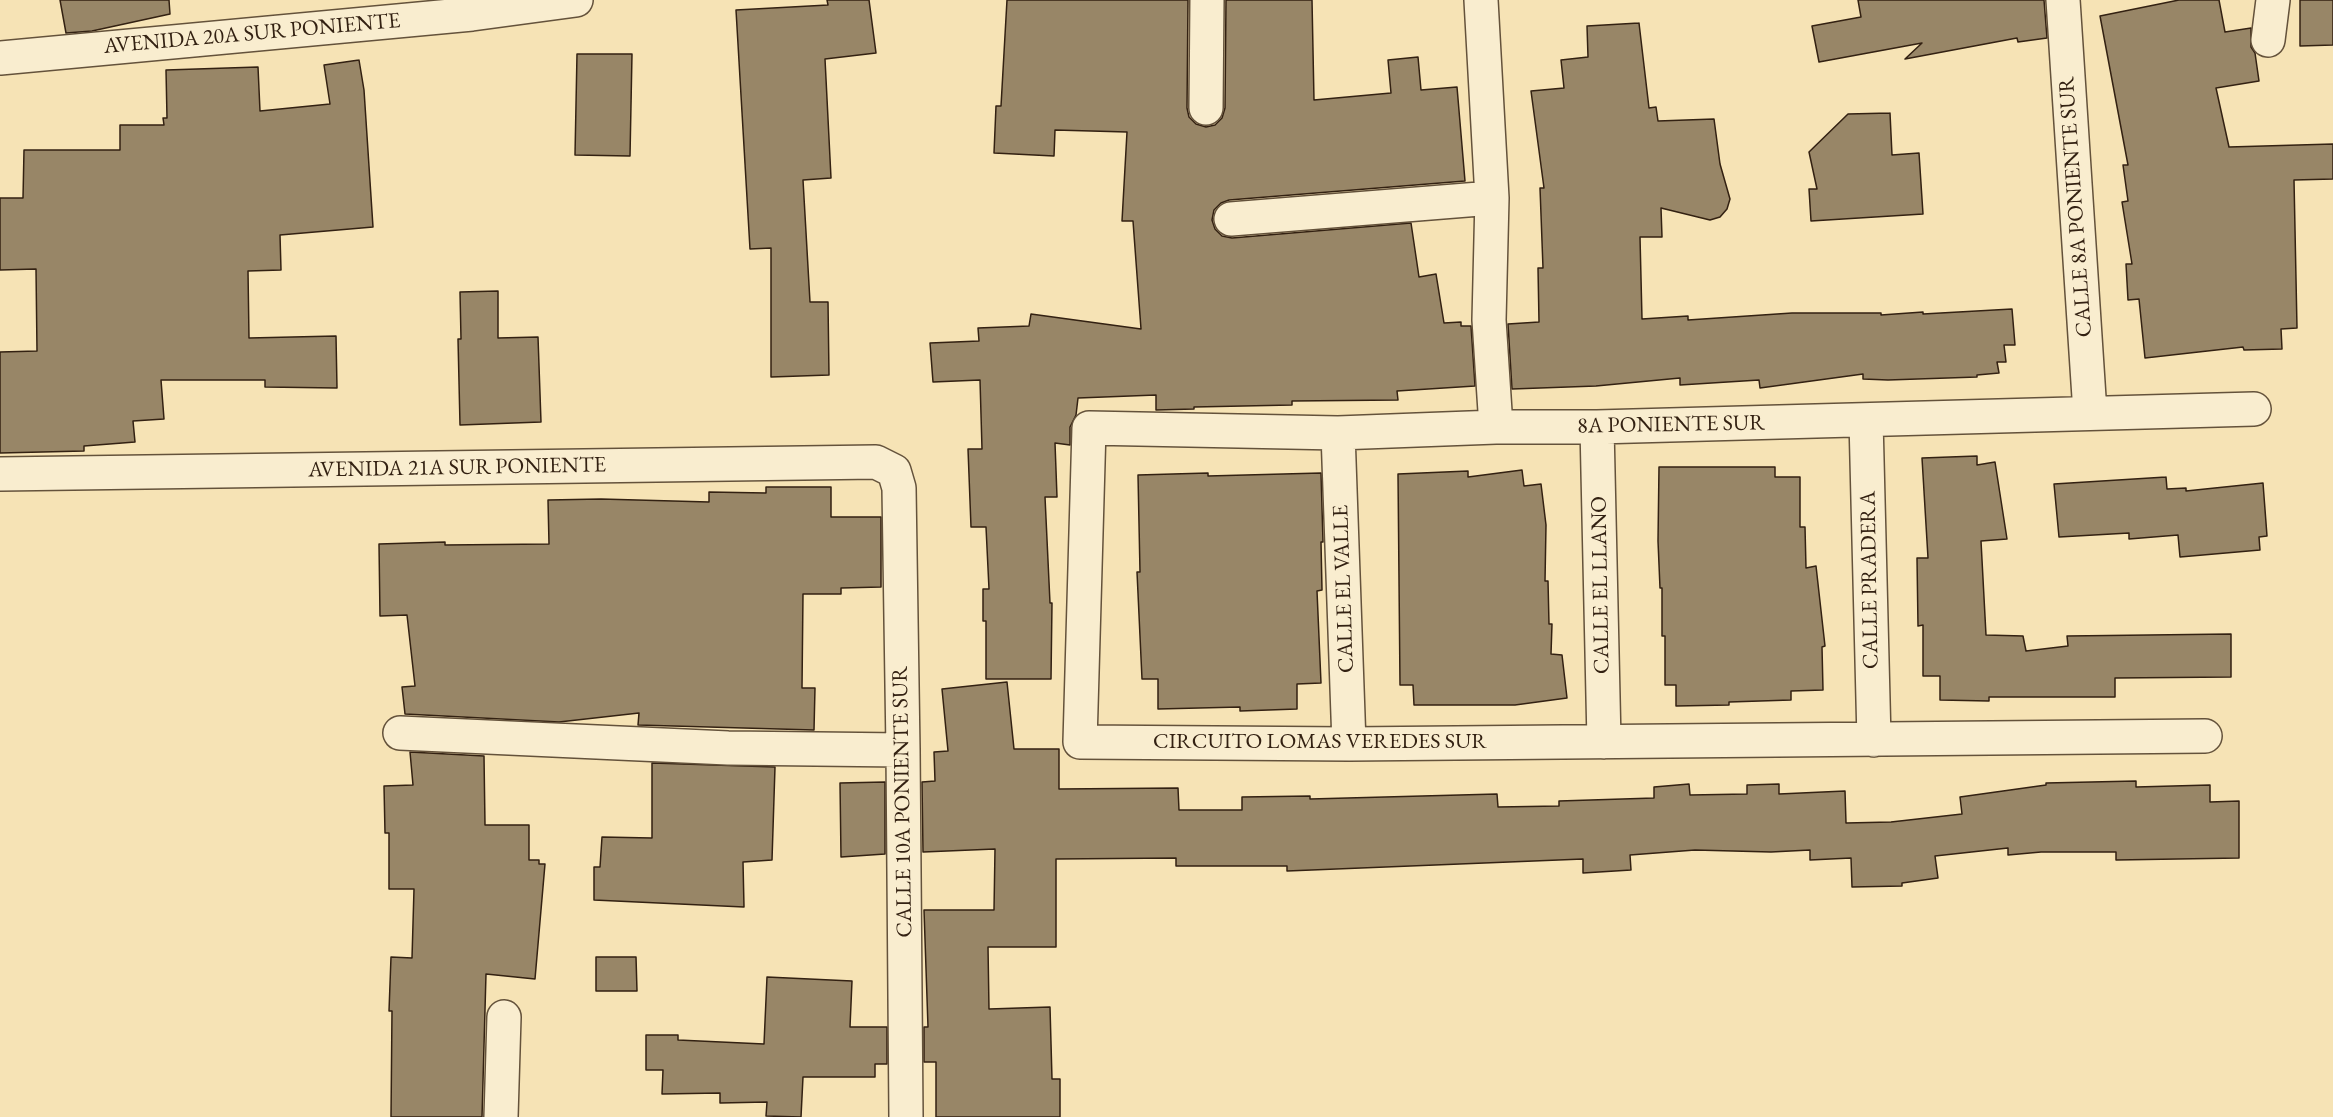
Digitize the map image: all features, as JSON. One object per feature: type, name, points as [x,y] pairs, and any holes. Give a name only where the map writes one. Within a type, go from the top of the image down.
[{"type":"street","name":"AVENIDA 20A SUR PONIENTE","points":[[0,58],[472,14],[576,0]]},
{"type":"street","points":[[1206,108],[1207,0]]},
{"type":"street","points":[[1481,0],[1492,198],[1489,320],[1496,427]]},
{"type":"street","name":"CALLE 8A PONIENTE SUR","points":[[2063,0],[2090,413]]},
{"type":"street","points":[[2268,40],[2273,0]]},
{"type":"street","points":[[1231,219],[1492,198]]},
{"type":"street","name":"8A PONIENTE SUR","points":[[1089,428],[1338,433],[1496,427],[1597,427],[2254,409]]},
{"type":"street","name":"CALLE PRADERA","points":[[1866,420],[1874,740]]},
{"type":"street","name":"CALLE EL LLANO","points":[[1597,427],[1604,742]]},
{"type":"street","name":"CIRCUITO LOMAS VEREDES SUR","points":[[1089,428],[1080,742],[1349,744],[2205,736]]},
{"type":"street","name":"CALLE EL VALLE","points":[[1338,433],[1349,744]]},
{"type":"street","name":"AVENIDA 21A SUR PONIENTE","points":[[0,474],[876,462],[894,471],[899,488]]},
{"type":"street","name":"CALLE 10A PONIENTE SUR","points":[[899,488],[906,1117]]},
{"type":"street","points":[[400,733],[728,748],[903,750]]},
{"type":"street","points":[[501,1117],[504,1017]]},
{"type":"building","points":[[60,0],[169,0],[170,14],[92,31],[66,33]]},
{"type":"building","points":[[827,0],[869,0],[876,53],[825,59],[831,178],[803,180],[810,302],[828,302],[829,375],[771,377],[771,248],[750,249],[736,10],[828,5]]},
{"type":"building","points":[[1007,0],[1188,0],[1187,108],[1189,117],[1196,124],[1206,127],[1215,125],[1222,118],[1225,108],[1226,0],[1312,0],[1314,100],[1391,93],[1388,60],[1418,57],[1421,90],[1457,87],[1465,181],[1229,200],[1221,203],[1214,210],[1212,220],[1215,229],[1222,236],[1232,238],[1411,223],[1419,277],[1436,274],[1444,323],[1461,322],[1461,326],[1471,326],[1475,386],[1397,391],[1398,400],[1292,401],[1292,405],[1194,407],[1194,409],[1156,410],[1156,395],[1078,398],[1076,415],[1070,427],[1070,445],[1055,443],[1057,497],[1045,497],[1050,603],[1052,603],[1051,679],[986,679],[986,621],[983,621],[983,589],[989,589],[986,527],[971,527],[968,449],[982,449],[980,380],[933,382],[930,343],[979,341],[978,328],[1029,326],[1031,314],[1141,329],[1133,221],[1122,221],[1127,132],[1055,130],[1054,156],[994,153],[996,106],[1001,106]]},
{"type":"building","points":[[1858,0],[2044,0],[2047,38],[2018,42],[2017,38],[1905,59],[1922,43],[1819,62],[1812,26],[1861,17]]},
{"type":"building","points":[[2179,0],[2219,0],[2225,32],[2251,28],[2251,47],[2255,53],[2259,81],[2216,88],[2229,147],[2333,144],[2333,179],[2294,180],[2297,328],[2281,329],[2282,349],[2244,350],[2243,347],[2145,358],[2139,299],[2128,300],[2126,264],[2132,264],[2122,202],[2128,201],[2123,165],[2128,165],[2100,16]]},
{"type":"building","points":[[2300,0],[2333,0],[2333,45],[2300,46]]},
{"type":"building","points":[[1639,23],[1649,108],[1656,107],[1658,121],[1714,119],[1720,164],[1730,199],[1727,209],[1720,217],[1710,220],[1661,208],[1662,237],[1640,237],[1642,319],[1688,316],[1688,320],[1792,313],[1881,313],[1881,315],[1923,312],[1923,314],[2012,309],[2015,345],[2004,345],[2006,362],[1997,362],[1999,373],[1977,375],[1977,377],[1888,380],[1863,379],[1863,374],[1760,388],[1759,380],[1680,385],[1680,378],[1596,386],[1512,389],[1508,324],[1539,322],[1538,268],[1543,268],[1540,188],[1544,188],[1531,91],[1564,88],[1561,60],[1588,57],[1587,26]]},
{"type":"building","points":[[577,54],[632,54],[630,156],[575,155]]},
{"type":"building","points":[[359,60],[364,90],[373,227],[280,235],[281,270],[248,271],[249,338],[336,336],[337,388],[265,387],[265,380],[161,380],[164,419],[133,421],[135,442],[84,446],[84,451],[0,453],[0,352],[37,351],[36,269],[0,270],[0,198],[23,198],[24,150],[120,150],[120,125],[164,125],[163,118],[167,118],[166,70],[258,67],[260,111],[330,104],[324,65]]},
{"type":"building","points":[[1890,113],[1892,155],[1919,153],[1923,214],[1811,221],[1809,189],[1817,189],[1809,152],[1848,114]]},
{"type":"building","points":[[498,291],[498,338],[538,337],[541,422],[460,425],[458,339],[461,339],[460,292]]},
{"type":"building","points":[[1977,456],[1977,465],[1995,462],[2007,539],[1981,541],[1986,635],[2023,636],[2026,651],[2068,646],[2067,636],[2231,634],[2231,677],[2115,678],[2115,697],[1989,697],[1989,701],[1940,700],[1940,676],[1923,676],[1923,625],[1918,626],[1917,558],[1928,558],[1922,458]]},
{"type":"building","points":[[1659,467],[1775,467],[1775,477],[1800,477],[1800,527],[1805,527],[1806,568],[1816,566],[1825,646],[1822,647],[1823,690],[1791,691],[1791,700],[1676,706],[1676,685],[1665,685],[1665,636],[1662,636],[1662,588],[1660,588],[1658,541]]},
{"type":"building","points":[[1522,470],[1524,486],[1541,484],[1546,525],[1545,581],[1548,581],[1549,624],[1552,624],[1551,654],[1562,655],[1567,698],[1515,705],[1414,705],[1413,685],[1400,685],[1398,474],[1468,471],[1468,477]]},
{"type":"building","points":[[1208,473],[1208,476],[1321,473],[1322,590],[1317,591],[1321,683],[1297,684],[1297,709],[1240,711],[1240,707],[1158,709],[1158,679],[1142,679],[1137,572],[1140,572],[1138,475]]},
{"type":"building","points":[[2166,477],[2167,489],[2186,488],[2186,491],[2263,483],[2267,536],[2259,537],[2260,550],[2180,557],[2178,535],[2129,539],[2129,533],[2059,537],[2054,484]]},
{"type":"building","points":[[766,487],[831,487],[831,517],[881,517],[881,587],[841,588],[841,594],[803,594],[802,688],[815,688],[814,730],[638,725],[639,713],[559,722],[405,714],[402,687],[415,686],[407,615],[380,616],[379,544],[445,542],[445,545],[549,544],[548,500],[709,502],[709,492],[766,493]]},
{"type":"building","points":[[1007,682],[1014,749],[1059,749],[1059,789],[1178,788],[1179,810],[1242,810],[1242,797],[1310,796],[1310,799],[1497,794],[1498,807],[1559,806],[1559,801],[1654,798],[1654,787],[1689,784],[1690,795],[1747,794],[1747,785],[1779,784],[1779,794],[1845,791],[1846,823],[1891,822],[1962,814],[1960,797],[2046,785],[2046,783],[2136,781],[2136,787],[2210,785],[2210,802],[2239,801],[2239,858],[2116,860],[2116,852],[2041,852],[2008,855],[2008,848],[1935,856],[1938,878],[1902,883],[1902,886],[1852,887],[1851,858],[1810,860],[1810,850],[1771,852],[1695,850],[1630,855],[1631,870],[1583,873],[1583,859],[1287,871],[1287,866],[1176,866],[1176,858],[1056,859],[1056,947],[988,947],[989,1009],[1050,1007],[1052,1079],[1060,1079],[1060,1117],[936,1117],[936,1062],[924,1062],[924,1027],[928,1027],[924,910],[994,910],[995,849],[923,852],[922,782],[935,781],[934,752],[948,751],[942,689]]},
{"type":"building","points":[[410,752],[484,756],[485,825],[529,825],[529,860],[539,860],[539,864],[545,864],[535,979],[486,974],[482,1117],[391,1117],[392,1011],[389,1011],[391,957],[412,958],[414,889],[389,889],[389,833],[385,833],[384,786],[413,785]]},
{"type":"building","points":[[652,763],[775,767],[772,860],[743,862],[744,907],[594,900],[594,867],[600,867],[602,837],[652,838]]},
{"type":"building","points":[[885,782],[885,854],[841,857],[840,783]]},
{"type":"building","points":[[596,957],[636,957],[637,991],[596,991]]},
{"type":"building","points":[[767,977],[852,981],[850,1027],[887,1027],[887,1064],[875,1064],[875,1077],[803,1077],[801,1117],[766,1116],[767,1102],[720,1103],[720,1093],[662,1094],[663,1070],[646,1070],[646,1035],[678,1035],[678,1040],[764,1044]]}]
